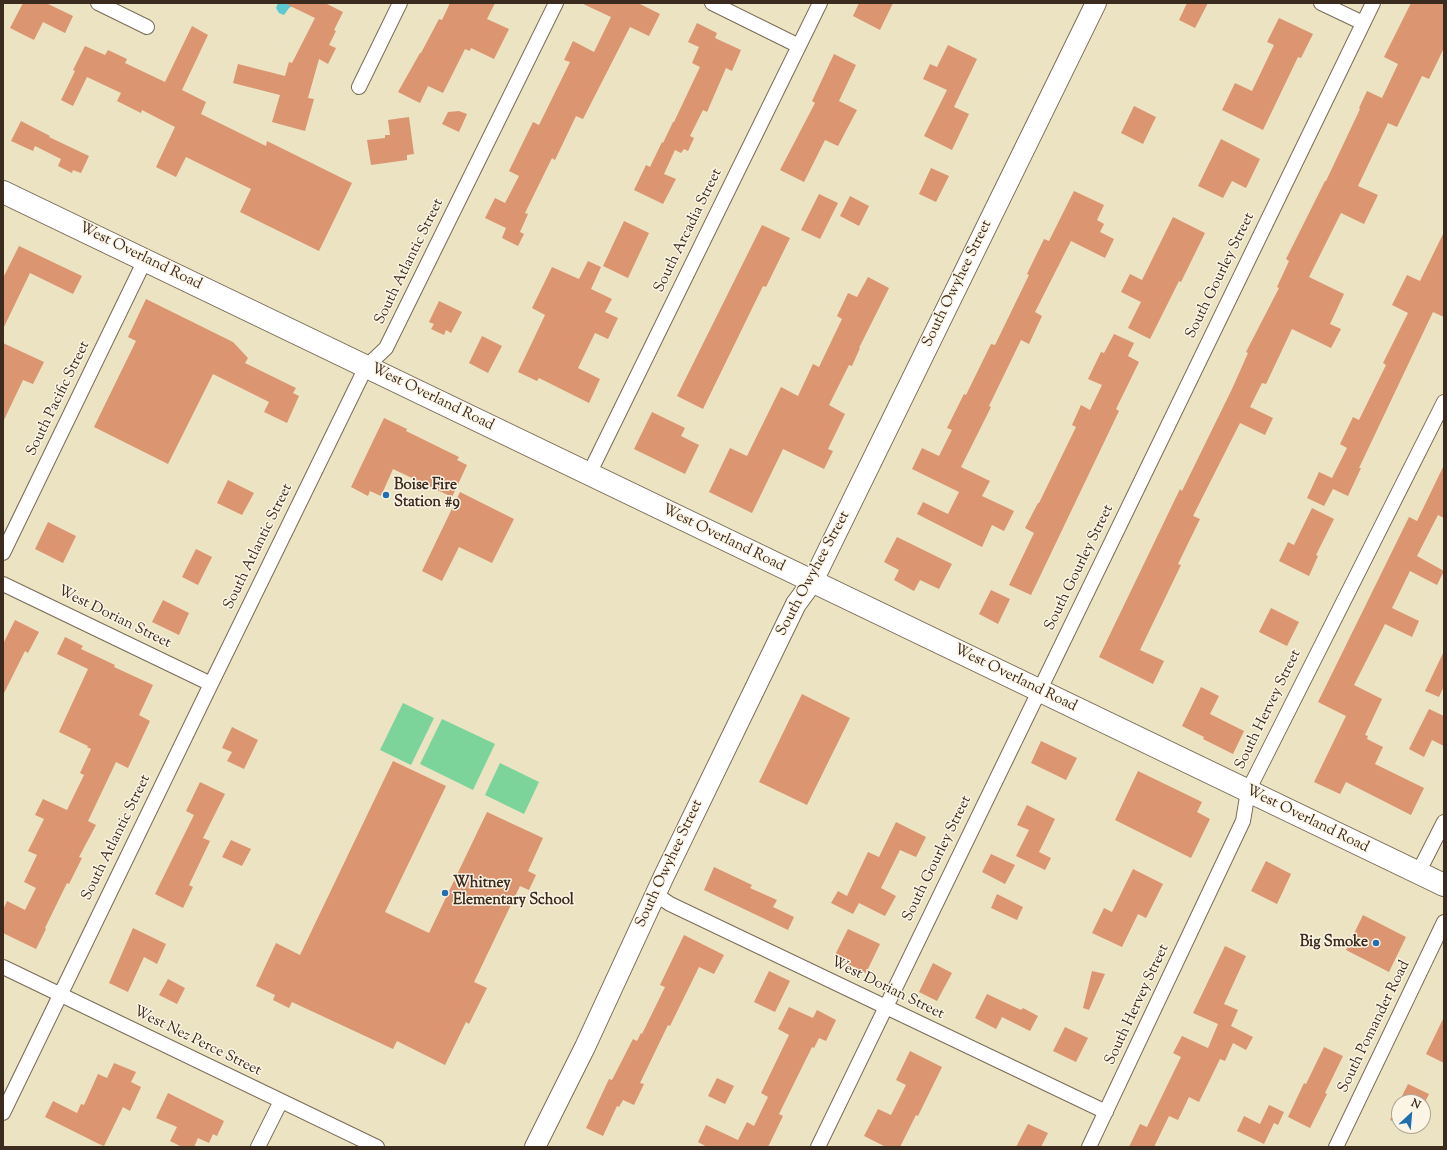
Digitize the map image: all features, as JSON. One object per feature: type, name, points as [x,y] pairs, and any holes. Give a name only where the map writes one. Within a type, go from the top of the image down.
[{"type":"main road","name":"West Overland Road","points":[[3,192],[1444,886]]},
{"type":"street","points":[[98,3],[147,27]]},
{"type":"street","points":[[359,87],[400,3]]},
{"type":"street","name":"South Atlantic Street","points":[[3,1113],[366,366],[386,348],[556,3]]},
{"type":"street","points":[[712,3],[799,46]]},
{"type":"street","name":"South Arcadia Street","points":[[589,474],[820,3]]},
{"type":"street","name":"South Owyhee Street","points":[[535,1147],[585,1047],[655,894],[796,604],[812,581],[1096,3]]},
{"type":"street","points":[[1321,3],[1363,23]]},
{"type":"street","name":"South Gourley Street","points":[[818,1147],[1373,3]]},
{"type":"street","name":"South Pacific Street","points":[[3,553],[145,260]]},
{"type":"street","name":"South Hervey Street","points":[[1089,1147],[1243,821],[1248,791],[1444,402]]},
{"type":"street","name":"West Dorian Street","points":[[3,584],[211,684]]},
{"type":"street","points":[[1418,873],[1444,822]]},
{"type":"street","name":"West Dorian Street","points":[[655,894],[670,904],[1106,1112]]},
{"type":"street","name":"South Pomander Road","points":[[1336,1147],[1444,922]]},
{"type":"street","name":"West Nez Perce Street","points":[[3,967],[377,1147]]},
{"type":"street","points":[[258,1147],[281,1101]]},
{"type":"green space","points":[[403,703],[434,718],[411,765],[380,750]]},
{"type":"green space","points":[[442,719],[495,744],[473,790],[420,764]]},
{"type":"green space","points":[[500,763],[539,782],[524,814],[485,795]]},
{"type":"water","points":[[278,3],[298,3],[289,8],[284,15],[279,13],[276,8]]},
{"type":"building","points":[[23,3],[46,3],[73,16],[65,33],[43,22],[34,40],[10,28]]},
{"type":"building","points":[[284,3],[325,3],[343,12],[334,30],[336,31],[329,45],[336,48],[328,64],[319,59],[308,98],[314,99],[305,131],[272,122],[280,95],[233,83],[238,64],[285,76],[289,62],[292,63],[315,18]]},
{"type":"building","points":[[450,3],[495,3],[487,19],[509,29],[494,59],[471,48],[470,51],[465,49],[443,93],[428,86],[420,103],[398,92],[439,19],[442,20]]},
{"type":"building","points":[[581,3],[638,3],[660,14],[649,36],[630,27],[583,119],[576,116],[555,160],[552,158],[525,213],[528,214],[520,232],[524,234],[518,246],[502,238],[506,228],[485,218],[495,198],[505,203],[519,176],[509,171],[533,122],[539,125],[570,62],[564,60],[573,41],[594,52],[611,17]]},
{"type":"building","points":[[859,3],[893,3],[880,30],[853,16]]},
{"type":"building","points":[[1187,3],[1208,3],[1195,28],[1179,20]]},
{"type":"building","points":[[1411,3],[1444,3],[1444,48],[1429,79],[1422,76],[1397,127],[1388,123],[1358,186],[1378,195],[1364,224],[1341,213],[1309,277],[1344,294],[1330,324],[1341,329],[1331,348],[1292,329],[1266,384],[1262,383],[1250,407],[1273,418],[1265,435],[1240,423],[1193,516],[1200,519],[1178,564],[1181,565],[1140,650],[1164,661],[1153,684],[1099,657],[1180,489],[1182,491],[1232,389],[1248,353],[1246,352],[1279,288],[1277,287],[1289,261],[1286,259],[1326,181],[1367,91],[1382,98],[1398,64],[1384,57]]},
{"type":"building","points":[[1279,18],[1313,34],[1301,58],[1298,57],[1263,130],[1222,110],[1235,83],[1252,91],[1274,45],[1267,42]]},
{"type":"building","points":[[697,23],[717,33],[715,38],[741,50],[732,71],[726,68],[707,112],[703,110],[690,136],[694,138],[688,151],[684,149],[681,153],[675,150],[664,174],[676,179],[663,204],[634,190],[646,165],[650,167],[662,142],[663,143],[700,67],[692,63],[699,47],[688,42]]},
{"type":"building","points":[[192,26],[208,35],[182,90],[206,102],[201,114],[266,146],[267,141],[352,183],[319,251],[240,212],[251,189],[186,157],[176,177],[156,167],[175,127],[142,110],[141,113],[117,101],[121,93],[87,77],[73,106],[61,100],[75,71],[73,70],[85,46],[105,55],[108,50],[127,59],[125,63],[165,82]]},
{"type":"building","points":[[948,45],[977,59],[954,107],[969,114],[952,150],[924,136],[947,90],[923,79],[930,64],[937,67]]},
{"type":"building","points":[[834,54],[856,65],[839,101],[857,110],[838,146],[825,140],[804,182],[780,170],[815,103],[812,101]]},
{"type":"building","points":[[1134,106],[1156,117],[1143,144],[1121,133]]},
{"type":"building","points":[[459,111],[467,114],[459,132],[442,124],[448,112]]},
{"type":"building","points":[[409,117],[414,154],[407,155],[407,160],[371,165],[367,140],[385,138],[385,135],[390,135],[388,120]]},
{"type":"building","points":[[21,121],[50,136],[49,137],[89,156],[81,173],[73,170],[72,173],[58,166],[61,159],[35,146],[33,151],[11,141]]},
{"type":"building","points":[[1221,139],[1260,159],[1246,188],[1232,181],[1223,198],[1198,186]]},
{"type":"building","points":[[931,168],[949,176],[936,202],[919,194]]},
{"type":"building","points":[[1074,191],[1104,205],[1097,220],[1104,224],[1100,232],[1114,239],[1105,258],[1071,241],[1035,312],[1042,316],[1029,344],[1021,340],[989,406],[991,407],[961,467],[990,481],[982,496],[1014,511],[1004,531],[992,525],[982,547],[917,514],[923,502],[948,514],[959,492],[912,469],[922,448],[939,456],[952,430],[947,428],[964,394],[966,395],[991,344],[995,345],[1029,275],[1027,274],[1044,239],[1049,241]]},
{"type":"building","points":[[819,194],[838,203],[820,239],[801,230]]},
{"type":"building","points":[[850,196],[869,206],[859,226],[840,216]]},
{"type":"building","points":[[1173,217],[1205,233],[1181,282],[1179,281],[1150,339],[1128,328],[1141,302],[1121,292],[1130,274],[1142,280]]},
{"type":"building","points":[[624,221],[649,233],[628,278],[603,266]]},
{"type":"building","points":[[762,225],[790,238],[766,287],[763,286],[703,409],[677,396]]},
{"type":"building","points":[[1444,232],[1444,317],[1433,312],[1359,468],[1361,468],[1348,496],[1333,489],[1324,506],[1307,498],[1319,472],[1332,478],[1347,448],[1340,444],[1353,417],[1359,420],[1386,365],[1383,363],[1408,313],[1392,305],[1407,275],[1420,281]]},
{"type":"building","points":[[19,246],[82,276],[73,294],[30,273],[3,329],[3,278]]},
{"type":"building","points":[[588,261],[601,267],[591,289],[612,299],[605,312],[618,318],[608,339],[595,333],[578,368],[600,379],[589,403],[539,378],[537,381],[518,372],[545,315],[532,308],[552,267],[579,279]]},
{"type":"building","points":[[868,277],[889,288],[859,348],[852,366],[849,365],[829,405],[845,414],[828,449],[833,451],[824,469],[783,449],[752,513],[709,492],[730,448],[747,456],[781,387],[798,396],[813,364],[819,367],[842,319],[837,316],[848,293],[857,297]]},
{"type":"building","points":[[146,299],[233,342],[248,358],[245,363],[296,388],[293,393],[299,396],[287,423],[264,412],[269,402],[213,374],[168,464],[94,427],[136,341],[128,337]]},
{"type":"building","points":[[439,301],[462,312],[451,333],[446,330],[444,335],[431,329],[434,324],[429,322]]},
{"type":"building","points":[[1114,334],[1134,343],[1128,356],[1139,362],[1116,409],[1119,411],[1031,595],[1009,585],[1034,533],[1025,528],[1039,503],[1076,427],[1072,425],[1081,405],[1090,410],[1102,385],[1088,379],[1101,352],[1104,353]]},
{"type":"building","points":[[482,336],[502,346],[488,373],[469,363]]},
{"type":"building","points":[[3,343],[44,362],[33,384],[23,380],[3,422]]},
{"type":"building","points":[[652,412],[685,428],[681,436],[699,445],[685,474],[634,449]]},
{"type":"building","points":[[384,418],[407,429],[406,431],[459,457],[457,460],[467,465],[452,497],[393,469],[381,496],[370,491],[368,496],[351,487]]},
{"type":"building","points":[[1444,465],[1444,518],[1438,515],[1417,556],[1444,571],[1437,585],[1410,571],[1392,608],[1419,621],[1412,637],[1385,624],[1354,685],[1382,699],[1365,735],[1368,736],[1367,739],[1383,747],[1375,764],[1424,788],[1411,815],[1346,782],[1340,794],[1314,782],[1346,716],[1318,702],[1409,517],[1417,521]]},
{"type":"building","points":[[228,480],[254,493],[242,515],[217,503]]},
{"type":"building","points":[[460,492],[514,519],[492,563],[459,547],[442,581],[422,571]]},
{"type":"building","points":[[1312,508],[1334,519],[1316,555],[1318,556],[1309,576],[1279,561],[1288,542],[1294,545]]},
{"type":"building","points":[[48,522],[76,536],[63,563],[35,549]]},
{"type":"building","points":[[897,537],[952,564],[939,589],[920,580],[914,591],[894,580],[899,570],[884,562]]},
{"type":"building","points":[[196,549],[212,557],[198,585],[182,577]]},
{"type":"building","points":[[991,590],[1010,599],[998,624],[979,614]]},
{"type":"building","points":[[163,600],[189,613],[179,635],[152,622]]},
{"type":"building","points":[[1271,608],[1299,622],[1287,646],[1259,632]]},
{"type":"building","points":[[15,620],[39,632],[28,653],[25,651],[3,695],[3,644]]},
{"type":"building","points":[[65,637],[83,646],[81,649],[115,665],[114,667],[153,685],[139,715],[150,721],[128,768],[116,762],[88,821],[96,825],[79,857],[82,858],[69,884],[67,883],[36,949],[3,933],[3,910],[7,901],[25,910],[36,888],[24,882],[37,855],[28,851],[44,819],[35,815],[43,799],[67,810],[84,775],[80,773],[91,749],[87,747],[88,746],[59,732],[88,669],[57,654]]},
{"type":"building","points":[[1444,651],[1444,686],[1439,697],[1425,691]]},
{"type":"building","points":[[1201,687],[1219,696],[1210,714],[1244,731],[1233,754],[1203,739],[1204,737],[1182,726]]},
{"type":"building","points":[[802,694],[850,718],[807,805],[759,782]]},
{"type":"building","points":[[1429,709],[1444,716],[1444,746],[1432,740],[1424,757],[1409,749]]},
{"type":"building","points":[[232,727],[258,740],[244,769],[227,761],[232,752],[222,748]]},
{"type":"building","points":[[1041,741],[1077,758],[1066,780],[1031,763]]},
{"type":"building","points":[[393,761],[446,786],[385,912],[429,933],[487,812],[543,838],[528,871],[536,875],[529,890],[520,886],[474,982],[487,988],[469,1024],[466,1022],[445,1065],[397,1041],[393,1049],[292,1002],[289,1008],[273,1000],[275,995],[256,986],[276,943],[300,955]]},
{"type":"building","points":[[1138,771],[1202,802],[1197,812],[1210,819],[1191,858],[1115,820]]},
{"type":"building","points":[[200,782],[225,794],[203,838],[210,841],[189,885],[193,887],[183,908],[155,894],[194,815],[186,811]]},
{"type":"building","points":[[1027,805],[1055,819],[1039,852],[1051,858],[1045,870],[1016,856],[1029,830],[1017,825]]},
{"type":"building","points":[[896,822],[926,837],[916,857],[900,850],[881,888],[896,896],[885,916],[859,903],[853,914],[831,903],[838,891],[847,896],[868,852],[879,857]]},
{"type":"building","points":[[231,840],[251,849],[242,866],[222,857]]},
{"type":"building","points":[[991,854],[1015,865],[1005,884],[982,872]]},
{"type":"building","points":[[1266,861],[1291,874],[1277,904],[1251,891]]},
{"type":"building","points":[[714,867],[752,885],[750,888],[777,900],[773,907],[794,917],[788,930],[704,890]]},
{"type":"building","points":[[1133,869],[1163,884],[1146,918],[1138,914],[1122,947],[1092,933],[1104,908],[1112,912]]},
{"type":"building","points":[[997,894],[1023,907],[1017,920],[991,908]]},
{"type":"building","name":"Big Smoke","points":[[1363,915],[1406,937],[1389,972],[1346,950]]},
{"type":"building","points":[[133,928],[166,944],[157,964],[144,957],[128,992],[109,983]]},
{"type":"building","points":[[848,929],[880,944],[866,973],[834,957]]},
{"type":"building","points":[[684,935],[724,955],[714,974],[699,967],[670,1026],[668,1025],[640,1083],[644,1084],[634,1105],[623,1100],[619,1107],[617,1106],[603,1136],[586,1128],[609,1079],[612,1080],[633,1039],[637,1041],[641,1033],[642,1034],[665,987],[660,985]]},
{"type":"building","points":[[1225,946],[1246,956],[1224,1004],[1238,1010],[1231,1026],[1253,1037],[1246,1050],[1233,1043],[1225,1061],[1220,1059],[1199,1102],[1189,1097],[1178,1120],[1169,1116],[1154,1147],[1129,1147],[1140,1124],[1147,1127],[1181,1057],[1173,1053],[1182,1036],[1208,1048],[1218,1024],[1193,1013]]},
{"type":"building","points":[[933,963],[952,973],[937,1001],[919,992]]},
{"type":"building","points":[[769,971],[790,981],[775,1012],[754,1002]]},
{"type":"building","points":[[1092,971],[1105,974],[1089,1010],[1083,1008]]},
{"type":"building","points":[[168,979],[185,988],[177,1004],[159,995]]},
{"type":"building","points":[[987,994],[1021,1010],[1023,1008],[1038,1016],[1030,1031],[1002,1017],[996,1029],[975,1018]]},
{"type":"building","points":[[789,1007],[813,1018],[817,1010],[836,1020],[826,1041],[819,1038],[814,1048],[812,1047],[779,1114],[783,1116],[768,1147],[707,1147],[698,1142],[706,1125],[738,1140],[747,1122],[754,1126],[768,1097],[761,1093],[789,1035],[778,1029]]},
{"type":"building","points":[[1444,1017],[1444,1063],[1426,1054]]},
{"type":"building","points":[[1065,1027],[1088,1038],[1076,1062],[1053,1051]]},
{"type":"building","points":[[1324,1047],[1343,1056],[1325,1093],[1327,1094],[1310,1128],[1288,1117],[1304,1083],[1306,1084]]},
{"type":"building","points":[[910,1051],[942,1067],[918,1116],[916,1115],[900,1147],[886,1147],[864,1136],[878,1109],[891,1115],[906,1085],[896,1080]]},
{"type":"building","points":[[114,1063],[136,1072],[131,1082],[141,1087],[130,1111],[123,1107],[104,1146],[45,1117],[53,1101],[77,1113],[81,1104],[84,1105],[98,1074],[107,1078]]},
{"type":"building","points":[[717,1078],[734,1086],[725,1104],[708,1096]]},
{"type":"building","points":[[1408,1084],[1429,1094],[1403,1094]]},
{"type":"building","points":[[168,1093],[224,1121],[217,1136],[213,1134],[209,1143],[198,1138],[194,1147],[182,1147],[170,1141],[177,1127],[156,1118]]},
{"type":"building","points":[[1269,1105],[1284,1112],[1278,1125],[1274,1123],[1264,1144],[1237,1131],[1244,1116],[1260,1124]]},
{"type":"building","points":[[1028,1124],[1048,1133],[1041,1147],[1016,1147]]},
{"type":"place","name":"Boise Fire Station #9","points":[[386,495]]},
{"type":"place","name":"Whitney Elementary School","points":[[445,893]]},
{"type":"place","name":"Big Smoke","points":[[1376,943]]}]
